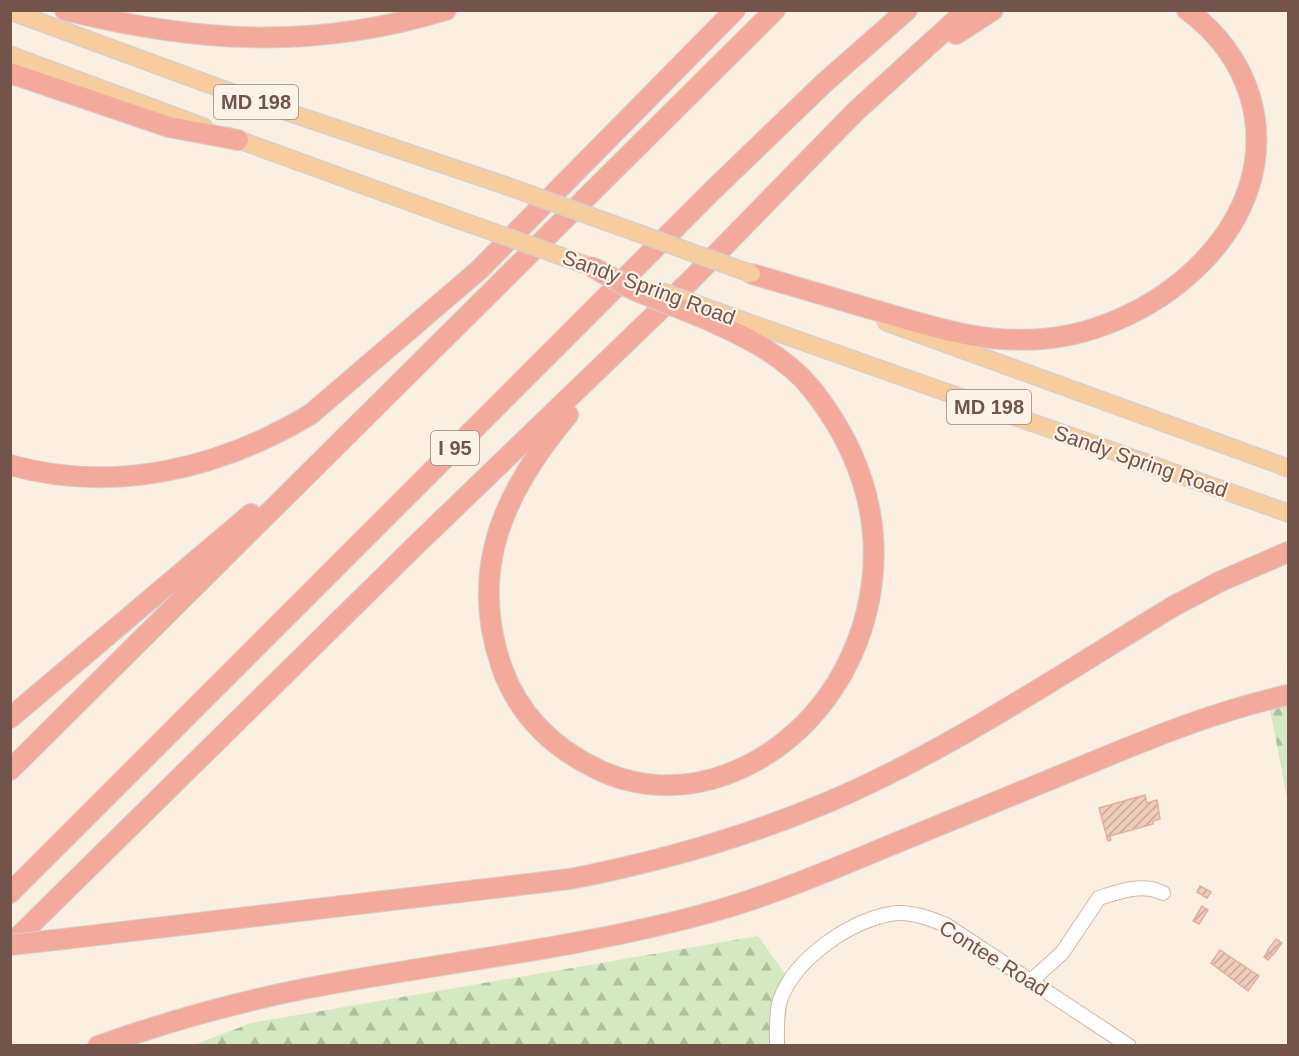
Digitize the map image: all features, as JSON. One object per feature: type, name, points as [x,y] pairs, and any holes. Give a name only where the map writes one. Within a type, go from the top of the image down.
[{"type":"highway","points":[[65,10],[123,25],[180,34],[274,38],[371,29],[446,10]]},
{"type":"highway","points":[[10,465],[75,477],[159,473],[203,464],[244,449],[279,433],[311,414],[479,270],[735,10]]},
{"type":"highway","points":[[10,770],[776,10]]},
{"type":"highway","name":"I 95","points":[[10,893],[712,191],[823,84],[907,10]]},
{"type":"highway","points":[[10,945],[416,545],[691,280],[855,112],[967,10]]},
{"type":"highway","points":[[779,191],[931,54],[966,26],[993,10]]},
{"type":"highway","points":[[752,274],[924,325],[988,339],[1044,339],[1073,334],[1103,326],[1155,301],[1204,260],[1222,238],[1238,214],[1256,162],[1253,109],[1246,84],[1233,57],[1217,36],[1186,10]]},
{"type":"highway","points":[[10,74],[169,127],[238,140]]},
{"type":"highway","points":[[592,267],[634,290],[711,315],[781,360],[809,386],[834,420],[851,452],[866,495],[873,535],[873,568],[860,639],[826,700],[806,723],[776,749],[746,767],[711,780],[679,787],[644,784],[610,776],[574,758],[544,736],[524,711],[506,679],[496,649],[490,617],[490,583],[494,550],[501,522],[517,484],[538,451],[691,280]]},
{"type":"highway","points":[[10,718],[218,541],[337,444]]},
{"type":"highway","points":[[10,945],[570,879],[630,868],[696,850],[756,831],[827,803],[894,771],[1174,606],[1221,581],[1288,552]]},
{"type":"highway","points":[[98,1046],[231,1005],[294,991],[580,942],[716,911],[772,893],[1151,738],[1203,719],[1288,695]]},
{"type":"main road","name":"Sandy Spring Road","points":[[10,11],[252,100],[752,274],[1288,468]]},
{"type":"main road","name":"Sandy Spring Road","points":[[10,55],[238,140],[592,267]]},
{"type":"main road","name":"Sandy Spring Road","points":[[711,315],[1288,513]]},
{"type":"street","points":[[1032,980],[1062,953],[1099,898],[1143,888],[1152,888],[1163,893]]},
{"type":"street","name":"Contee Road","points":[[777,1046],[780,1000],[806,961],[848,929],[897,913],[923,916],[946,925],[1129,1046]]},
{"type":"green space","points":[[1288,695],[1288,803],[1268,699]]},
{"type":"green space","points":[[758,936],[791,982],[781,1045],[191,1046],[251,1023]]},
{"type":"building","points":[[1145,795],[1147,803],[1157,800],[1160,819],[1153,821],[1153,824],[1110,836],[1111,840],[1108,841],[1099,808]]},
{"type":"building","points":[[1200,886],[1211,892],[1207,898],[1197,892]]},
{"type":"building","points":[[1202,906],[1208,910],[1199,924],[1193,921]]},
{"type":"building","points":[[1276,939],[1282,943],[1273,955],[1267,951]]},
{"type":"building","points":[[1220,950],[1259,976],[1248,991],[1211,963]]},
{"type":"building","points":[[1268,951],[1272,955],[1268,960],[1264,957]]}]
